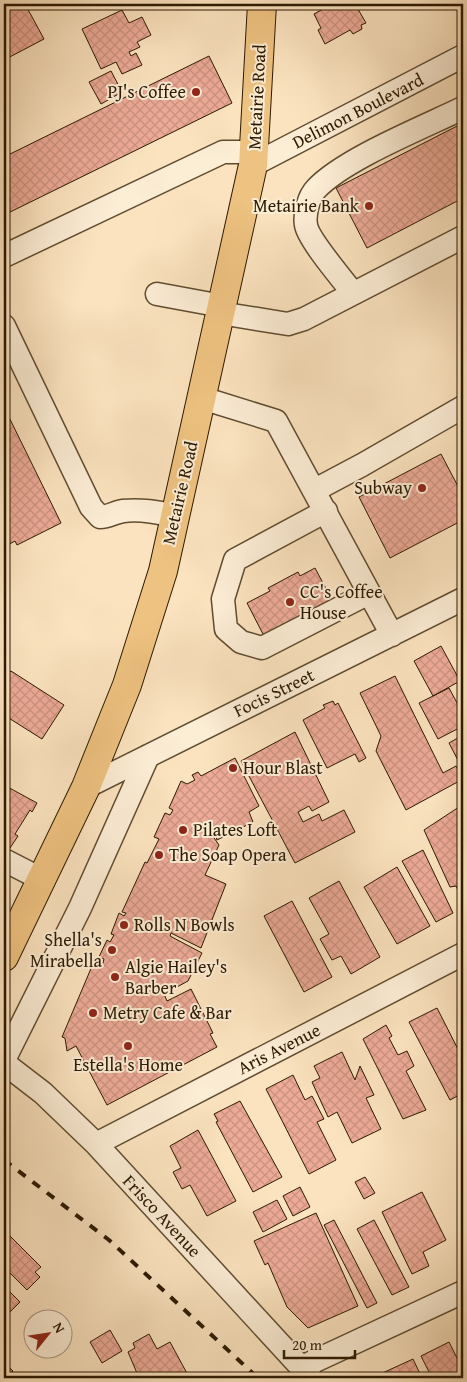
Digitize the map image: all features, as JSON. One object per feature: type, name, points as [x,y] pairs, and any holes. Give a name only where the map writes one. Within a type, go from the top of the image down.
[{"type":"main road","name":"Metairie Road","points":[[4,957],[86,787],[127,685],[162,571],[254,158],[262,4]]},
{"type":"street","name":"Delimon Boulevard","points":[[254,158],[463,56]]},
{"type":"street","points":[[353,293],[318,247],[306,226],[307,210],[315,190],[361,158],[463,108]]},
{"type":"street","points":[[4,256],[223,152],[254,158]]},
{"type":"street","points":[[157,294],[288,324],[304,319],[463,237]]},
{"type":"street","points":[[4,326],[91,507],[100,517],[109,517],[120,512],[146,510],[175,516]]},
{"type":"street","points":[[202,398],[276,421],[392,635]]},
{"type":"street","points":[[315,490],[463,407]]},
{"type":"street","points":[[326,511],[235,560],[223,599],[226,629],[241,642],[262,648],[369,593]]},
{"type":"street","name":"Focis Street","points":[[86,787],[392,635],[462,604]]},
{"type":"street","points":[[4,1062],[80,908],[148,756]]},
{"type":"street","points":[[4,860],[41,880]]},
{"type":"street","name":"Aris Avenue","points":[[96,1144],[463,954]]},
{"type":"street","name":"Frisco Avenue","points":[[4,1062],[43,1093],[96,1144],[307,1372]]},
{"type":"street","points":[[307,1372],[463,1292]]},
{"type":"building","points":[[4,4],[25,4],[44,39],[4,60]]},
{"type":"building","points":[[332,4],[355,4],[366,23],[361,25],[362,29],[353,34],[350,30],[325,44],[318,30],[321,28],[314,14]]},
{"type":"building","points":[[122,10],[129,23],[142,17],[151,35],[137,42],[140,47],[129,52],[131,56],[136,53],[142,65],[122,74],[116,62],[101,69],[82,29]]},
{"type":"building","points":[[209,56],[232,103],[4,215],[4,157]]},
{"type":"building","points":[[111,71],[122,92],[101,104],[89,82]]},
{"type":"building","points":[[463,123],[463,198],[367,248],[336,188]]},
{"type":"building","points":[[4,407],[61,523],[17,545],[15,541],[4,547]]},
{"type":"building","points":[[441,454],[463,496],[463,520],[390,558],[359,497]]},
{"type":"building","name":"CC's Coffee House","points":[[315,568],[332,600],[264,636],[247,603],[270,591],[268,588],[298,572],[300,576]]},
{"type":"building","points":[[441,646],[460,681],[433,696],[414,661]]},
{"type":"building","points":[[4,670],[9,673],[11,671],[64,705],[42,739],[4,715]]},
{"type":"building","points":[[395,676],[443,773],[456,766],[463,779],[406,810],[376,751],[381,736],[360,693]]},
{"type":"building","points":[[449,688],[463,714],[463,726],[438,739],[419,703]]},
{"type":"building","points":[[333,701],[335,705],[338,703],[366,758],[359,762],[355,754],[327,768],[303,720],[325,708],[323,705]]},
{"type":"building","points":[[295,732],[329,802],[312,811],[309,806],[298,812],[303,822],[319,814],[322,821],[344,810],[355,832],[295,863],[241,761]]},
{"type":"building","points":[[463,735],[463,770],[449,743]]},
{"type":"building","points":[[235,758],[259,806],[249,812],[253,822],[217,840],[214,832],[212,835],[219,845],[205,875],[226,884],[201,948],[171,933],[170,936],[202,953],[188,981],[164,994],[167,1001],[191,989],[213,1033],[210,1034],[217,1047],[107,1105],[76,1046],[67,1051],[65,1038],[62,1037],[95,959],[103,963],[104,959],[99,957],[107,940],[110,942],[114,935],[111,934],[119,913],[124,916],[126,913],[122,912],[145,862],[147,863],[159,839],[154,837],[165,813],[170,815],[173,810],[169,808],[181,781],[187,784],[195,780],[192,775],[198,772],[201,776]]},
{"type":"building","points":[[4,785],[37,803],[32,812],[30,810],[15,834],[18,836],[10,848],[4,843]]},
{"type":"building","points":[[459,807],[463,817],[463,900],[456,886],[450,887],[424,830]]},
{"type":"building","points":[[423,850],[453,913],[436,922],[402,861]]},
{"type":"building","points":[[397,867],[430,926],[397,944],[364,887]]},
{"type":"building","points":[[339,881],[380,957],[351,974],[341,956],[332,960],[320,939],[329,934],[309,898]]},
{"type":"building","points":[[292,901],[332,977],[304,992],[264,916]]},
{"type":"building","points":[[437,1008],[463,1059],[463,1093],[450,1100],[409,1022]]},
{"type":"building","points":[[386,1025],[392,1036],[389,1038],[398,1055],[407,1051],[414,1066],[406,1071],[426,1110],[403,1119],[363,1039]]},
{"type":"building","points":[[342,1052],[355,1080],[360,1066],[374,1095],[366,1098],[381,1129],[352,1143],[337,1112],[328,1117],[312,1082],[320,1078],[314,1066]]},
{"type":"building","points":[[293,1075],[305,1100],[312,1096],[324,1119],[317,1122],[336,1160],[309,1174],[266,1089]]},
{"type":"building","points":[[240,1101],[282,1177],[253,1192],[216,1122],[218,1121],[214,1114]]},
{"type":"building","points":[[198,1130],[236,1201],[207,1216],[190,1185],[182,1189],[173,1172],[181,1168],[170,1146]]},
{"type":"building","points":[[365,1177],[375,1193],[364,1199],[355,1182]]},
{"type":"building","points":[[300,1187],[310,1207],[293,1216],[283,1196]]},
{"type":"building","points":[[422,1192],[446,1240],[423,1252],[429,1266],[412,1274],[382,1212]]},
{"type":"building","points":[[277,1200],[287,1219],[263,1232],[253,1212]]},
{"type":"building","points":[[316,1213],[358,1306],[308,1328],[287,1307],[268,1263],[265,1265],[254,1241]]},
{"type":"building","points":[[334,1220],[377,1303],[367,1308],[324,1225]]},
{"type":"building","points":[[374,1220],[409,1287],[392,1295],[357,1229]]},
{"type":"building","points":[[4,1230],[41,1267],[35,1272],[40,1277],[27,1290],[4,1267]]},
{"type":"building","points":[[4,1286],[20,1302],[4,1318]]},
{"type":"building","points":[[110,1330],[122,1351],[102,1363],[90,1342]]},
{"type":"building","points":[[149,1334],[157,1349],[170,1342],[189,1377],[139,1378],[128,1352],[135,1348],[133,1343]]},
{"type":"building","points":[[449,1342],[463,1370],[463,1378],[432,1378],[421,1356]]},
{"type":"building","points":[[413,1359],[422,1378],[377,1378],[376,1376]]},
{"type":"building","points":[[4,1362],[13,1371],[5,1378],[4,1378]]},
{"type":"railway","points":[[4,1160],[109,1240],[258,1378]]},
{"type":"place","name":"PJ's Coffee","points":[[196,92]]},
{"type":"place","name":"Metairie Bank","points":[[369,206]]},
{"type":"place","name":"Subway","points":[[422,488]]},
{"type":"place","name":"CC's Coffee House","points":[[290,602]]},
{"type":"place","name":"Hour Blast","points":[[233,768]]},
{"type":"place","name":"Pilates Loft","points":[[183,830]]},
{"type":"place","name":"The Soap Opera","points":[[159,855]]},
{"type":"place","name":"Rolls N Bowls","points":[[124,925]]},
{"type":"place","name":"Shella's Mirabella","points":[[112,950]]},
{"type":"place","name":"Algie Hailey's Barber","points":[[115,977]]},
{"type":"place","name":"Metry Cafe & Bar","points":[[93,1013]]},
{"type":"place","name":"Estella's Home","points":[[128,1046]]}]
